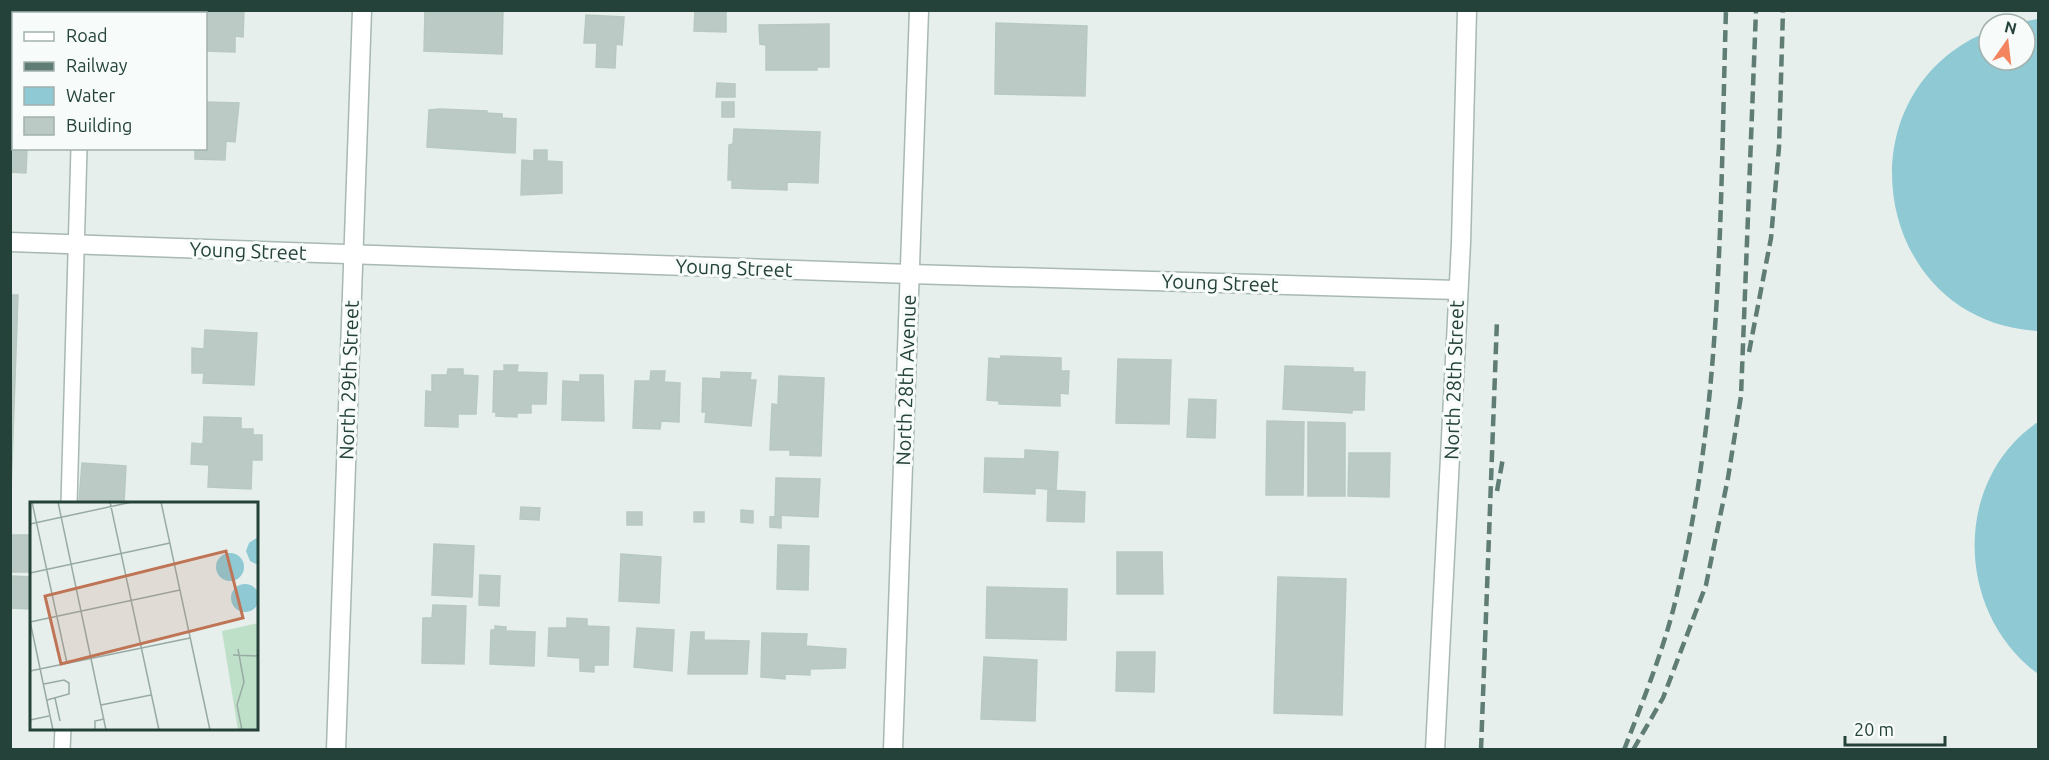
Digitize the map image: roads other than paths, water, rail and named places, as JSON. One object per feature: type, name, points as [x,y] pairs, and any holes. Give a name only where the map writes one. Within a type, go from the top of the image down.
[{"type":"street","name":"North 29th Street","points":[[336,750],[362,10]]},
{"type":"street","name":"North 28th Avenue","points":[[893,750],[919,10]]},
{"type":"street","name":"North 28th Street","points":[[1435,750],[1457,290],[1467,10]]},
{"type":"street","name":"Young Street","points":[[10,242],[910,274],[1457,290]]},
{"type":"lane","points":[[69,502],[79,150]]},
{"type":"lane","points":[[62,750],[63,730]]},
{"type":"water","points":[[2037,19],[2038,331],[1982,318],[1939,289],[1910,248],[1894,201],[1894,151],[1909,103],[1940,61],[1977,38],[1977,72],[2037,72]]},
{"type":"water","points":[[2038,422],[2038,674],[2011,648],[1991,618],[1979,583],[1975,548],[1978,512],[1990,478],[2010,447]]},
{"type":"railway","points":[[1624,750],[1654,671],[1673,610],[1693,519],[1704,447],[1717,302],[1726,10]]},
{"type":"railway","points":[[1633,750],[1663,698],[1706,585],[1728,478],[1741,396],[1756,10]]},
{"type":"railway","points":[[1749,352],[1771,238],[1779,147],[1783,10]]},
{"type":"railway","points":[[1481,750],[1497,320]]},
{"type":"railway","points":[[1497,491],[1503,458]]}]
